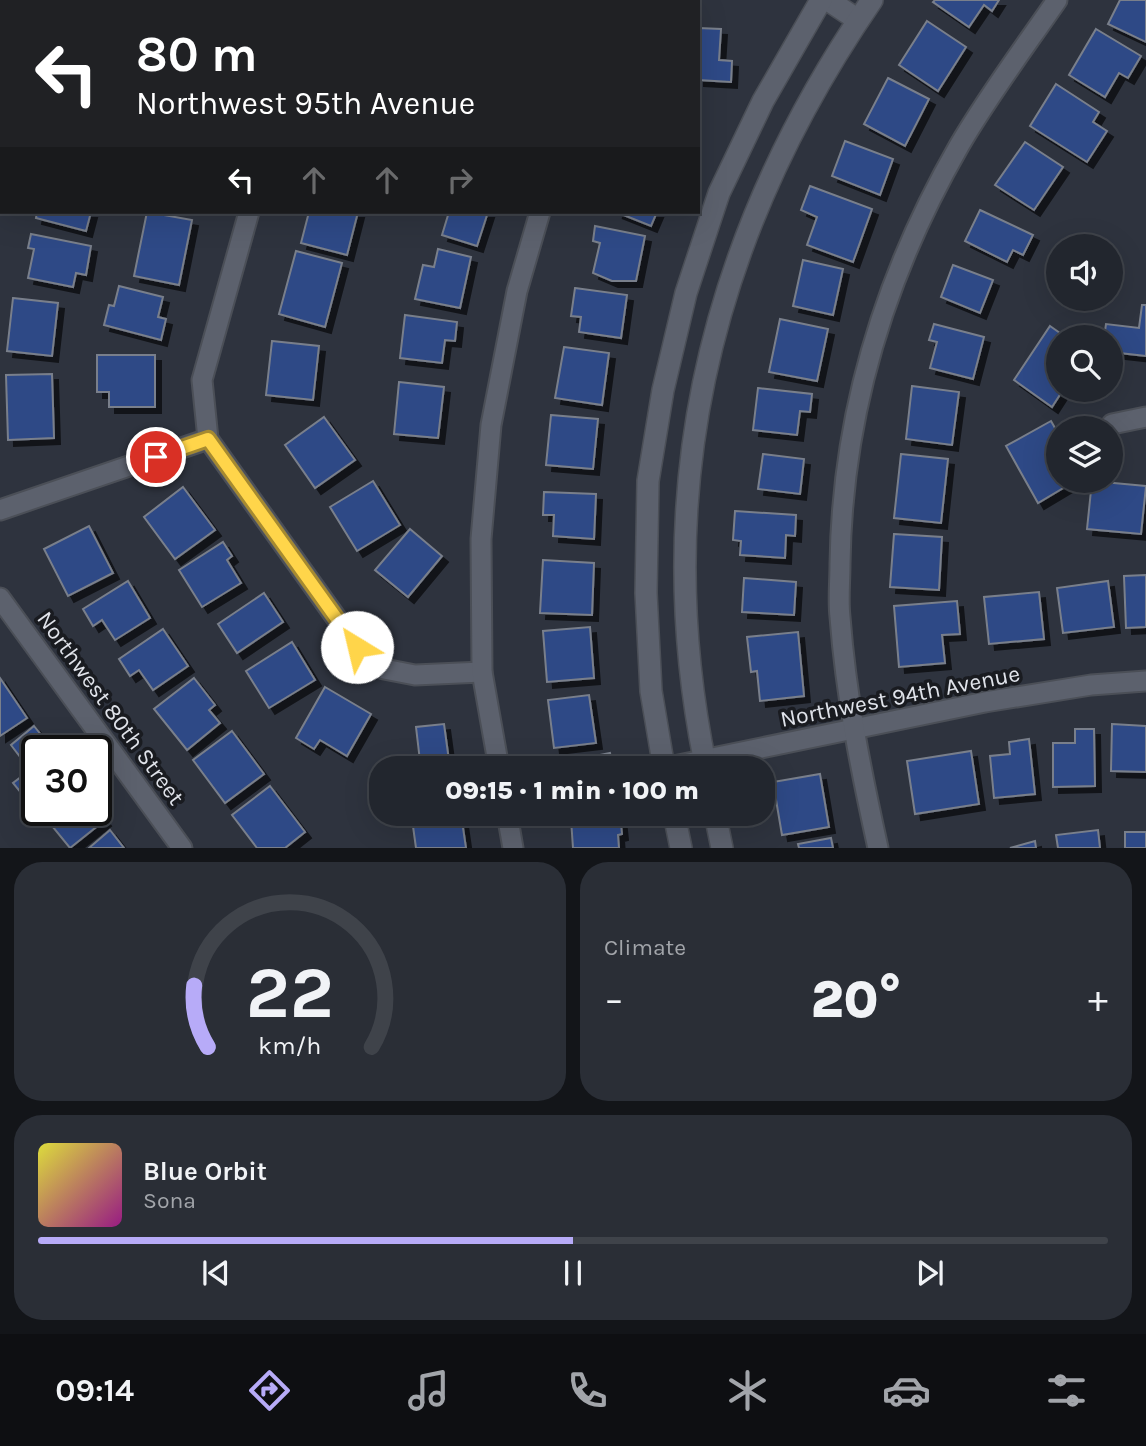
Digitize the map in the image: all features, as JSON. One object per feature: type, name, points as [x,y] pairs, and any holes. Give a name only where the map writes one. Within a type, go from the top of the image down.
[{"type":"street","points":[[662,756],[651,691],[646,593],[648,481],[663,390],[686,293],[719,193],[763,101],[821,0]]},
{"type":"street","points":[[828,0],[858,20]]},
{"type":"street","points":[[704,756],[691,686],[685,591],[687,485],[700,394],[722,301],[757,206],[796,124],[872,0]]},
{"type":"street","points":[[878,848],[852,729],[839,615],[840,523],[852,437],[872,341],[907,248],[960,145],[1056,0]]},
{"type":"street","points":[[248,214],[202,380],[208,439],[357,647],[384,669],[415,675],[482,672]]},
{"type":"street","points":[[497,756],[482,672],[481,539],[491,425],[517,291],[539,214]]},
{"type":"street","points":[[1123,422],[1146,417]]},
{"type":"street","points":[[0,510],[208,439]]},
{"type":"street","name":"Northwest 80th Street","points":[[0,598],[182,848]]},
{"type":"street","name":"Northwest 94th Avenue","points":[[739,756],[852,729],[1012,698],[1091,685],[1146,681]]},
{"type":"street","points":[[509,826],[513,848]]},
{"type":"street","points":[[676,826],[681,848]]},
{"type":"street","points":[[717,826],[722,848]]},
{"type":"building","points":[[999,0],[992,11],[984,5],[969,27],[933,2]]},
{"type":"building","points":[[1120,0],[1146,0],[1146,42],[1108,24]]},
{"type":"building","points":[[927,21],[966,47],[938,91],[899,65]]},
{"type":"building","points":[[700,28],[721,29],[719,60],[732,61],[731,82],[700,80]]},
{"type":"building","points":[[1096,29],[1141,56],[1128,78],[1119,73],[1105,97],[1069,75]]},
{"type":"building","points":[[888,78],[929,99],[905,146],[864,124]]},
{"type":"building","points":[[1056,84],[1099,112],[1093,122],[1107,131],[1087,162],[1030,126]]},
{"type":"building","points":[[845,141],[893,159],[880,195],[832,176]]},
{"type":"building","points":[[1025,142],[1063,167],[1034,210],[995,185]]},
{"type":"building","points":[[810,186],[872,209],[853,262],[807,245],[817,217],[801,210]]},
{"type":"building","points":[[980,210],[1033,235],[1023,255],[1013,250],[1007,262],[965,241]]},
{"type":"building","points":[[37,214],[90,214],[86,231],[36,218]]},
{"type":"building","points":[[147,214],[192,220],[179,285],[134,276]]},
{"type":"building","points":[[308,214],[357,214],[347,255],[301,243]]},
{"type":"building","points":[[448,214],[487,214],[477,246],[442,235]]},
{"type":"building","points":[[621,214],[656,214],[651,226]]},
{"type":"building","points":[[595,226],[645,236],[636,281],[612,281],[593,273],[600,243],[593,241]]},
{"type":"building","points":[[31,234],[91,246],[86,275],[76,273],[73,287],[28,278],[34,249],[28,248]]},
{"type":"building","points":[[438,249],[471,257],[460,308],[415,299],[423,265],[434,267]]},
{"type":"building","points":[[296,251],[342,263],[325,327],[279,314]]},
{"type":"building","points":[[803,260],[843,269],[833,315],[793,306]]},
{"type":"building","points":[[953,265],[993,280],[980,313],[941,297]]},
{"type":"building","points":[[119,286],[163,297],[158,317],[166,319],[161,340],[104,325],[109,305],[114,306]]},
{"type":"building","points":[[575,288],[627,295],[621,338],[579,332],[581,317],[571,316]]},
{"type":"building","points":[[13,298],[58,303],[52,356],[7,351]]},
{"type":"building","points":[[1142,305],[1146,305],[1146,356],[1123,353],[1123,326],[1139,328]]},
{"type":"building","points":[[405,315],[457,322],[455,341],[445,340],[442,363],[400,358]]},
{"type":"building","points":[[780,319],[828,329],[817,381],[769,372]]},
{"type":"building","points":[[934,324],[984,337],[973,379],[930,368],[937,342],[929,340]]},
{"type":"building","points":[[1046,332],[1046,402],[1055,402],[1052,407],[1014,380]]},
{"type":"building","points":[[272,341],[319,346],[313,400],[266,395]]},
{"type":"building","points":[[564,347],[609,353],[602,405],[555,398]]},
{"type":"building","points":[[97,355],[155,355],[155,407],[109,407],[109,392],[97,392]]},
{"type":"building","points":[[52,374],[54,438],[8,440],[6,375]]},
{"type":"building","points":[[399,382],[444,387],[438,438],[394,434]]},
{"type":"building","points":[[912,386],[959,392],[952,445],[906,439]]},
{"type":"building","points":[[758,388],[812,394],[810,412],[800,411],[797,435],[753,430]]},
{"type":"building","points":[[551,415],[598,419],[593,469],[546,465]]},
{"type":"building","points":[[324,417],[355,460],[315,488],[285,445]]},
{"type":"building","points":[[1046,424],[1046,493],[1055,493],[1038,503],[1006,446]]},
{"type":"building","points":[[763,454],[804,459],[800,494],[758,489]]},
{"type":"building","points":[[901,454],[948,459],[941,523],[894,518]]},
{"type":"building","points":[[373,481],[400,525],[357,551],[330,507]]},
{"type":"building","points":[[1123,484],[1146,486],[1141,534],[1087,529],[1091,493],[1123,493]]},
{"type":"building","points":[[183,487],[215,530],[175,559],[144,517]]},
{"type":"building","points":[[544,492],[596,494],[594,539],[553,536],[554,515],[543,515]]},
{"type":"building","points":[[735,511],[796,515],[795,536],[786,535],[785,558],[740,555],[741,541],[733,540]]},
{"type":"building","points":[[89,526],[113,573],[68,596],[44,549]]},
{"type":"building","points":[[410,529],[442,556],[408,597],[375,570]]},
{"type":"building","points":[[894,534],[942,537],[939,590],[890,587]]},
{"type":"building","points":[[223,542],[232,556],[227,560],[241,583],[202,607],[179,570]]},
{"type":"building","points":[[543,560],[594,563],[592,615],[540,613]]},
{"type":"building","points":[[1146,575],[1146,627],[1126,628],[1124,576]]},
{"type":"building","points":[[744,578],[796,582],[794,615],[742,612]]},
{"type":"building","points":[[128,581],[150,618],[115,640],[102,620],[93,626],[83,609]]},
{"type":"building","points":[[1108,581],[1114,627],[1063,633],[1057,588]]},
{"type":"building","points":[[1039,592],[1044,639],[989,644],[984,597]]},
{"type":"building","points":[[264,593],[283,622],[237,653],[218,624]]},
{"type":"building","points":[[957,601],[960,634],[942,635],[945,663],[899,667],[894,606]]},
{"type":"building","points":[[590,627],[594,678],[547,682],[543,631]]},
{"type":"building","points":[[163,629],[188,666],[153,690],[139,670],[130,676],[119,659]]},
{"type":"building","points":[[798,632],[804,696],[760,701],[757,671],[751,672],[747,637]]},
{"type":"building","points":[[292,642],[315,680],[269,708],[246,671]]},
{"type":"building","points":[[0,678],[27,718],[0,736]]},
{"type":"building","points":[[194,678],[215,705],[209,710],[220,723],[187,750],[154,709]]},
{"type":"building","points":[[325,687],[371,714],[347,756],[320,740],[314,749],[296,738]]},
{"type":"building","points":[[589,695],[596,743],[554,748],[548,700]]},
{"type":"building","points":[[444,724],[448,756],[419,756],[416,727]]},
{"type":"building","points":[[1112,724],[1146,726],[1146,772],[1111,771]]},
{"type":"building","points":[[34,726],[41,735],[23,735]]},
{"type":"building","points":[[1075,729],[1094,729],[1095,786],[1053,787],[1053,743],[1075,743]]},
{"type":"building","points":[[232,731],[264,774],[225,803],[193,760]]},
{"type":"building","points":[[21,737],[21,758],[11,745]]},
{"type":"building","points":[[1029,739],[1035,794],[994,798],[990,756],[1010,754],[1009,742]]},
{"type":"building","points":[[971,751],[979,804],[915,814],[907,761]]},
{"type":"building","points":[[820,774],[829,827],[782,835],[775,782]]},
{"type":"building","points":[[21,777],[21,793],[13,783]]},
{"type":"building","points":[[270,786],[305,832],[285,848],[257,848],[232,815]]},
{"type":"building","points":[[52,826],[98,826],[70,848]]},
{"type":"building","points":[[413,826],[463,826],[466,848],[416,848]]},
{"type":"building","points":[[571,826],[621,826],[622,834],[618,835],[619,848],[573,848]]},
{"type":"building","points":[[110,830],[124,848],[89,848]]},
{"type":"building","points":[[1098,830],[1100,848],[1058,848],[1056,835]]},
{"type":"building","points":[[1125,832],[1146,832],[1146,848],[1125,848]]},
{"type":"building","points":[[831,838],[833,848],[799,848],[798,844]]},
{"type":"building","points":[[1035,841],[1036,848],[1010,848]]},
{"type":"route","points":[[156,457],[208,439],[357,647]]}]
